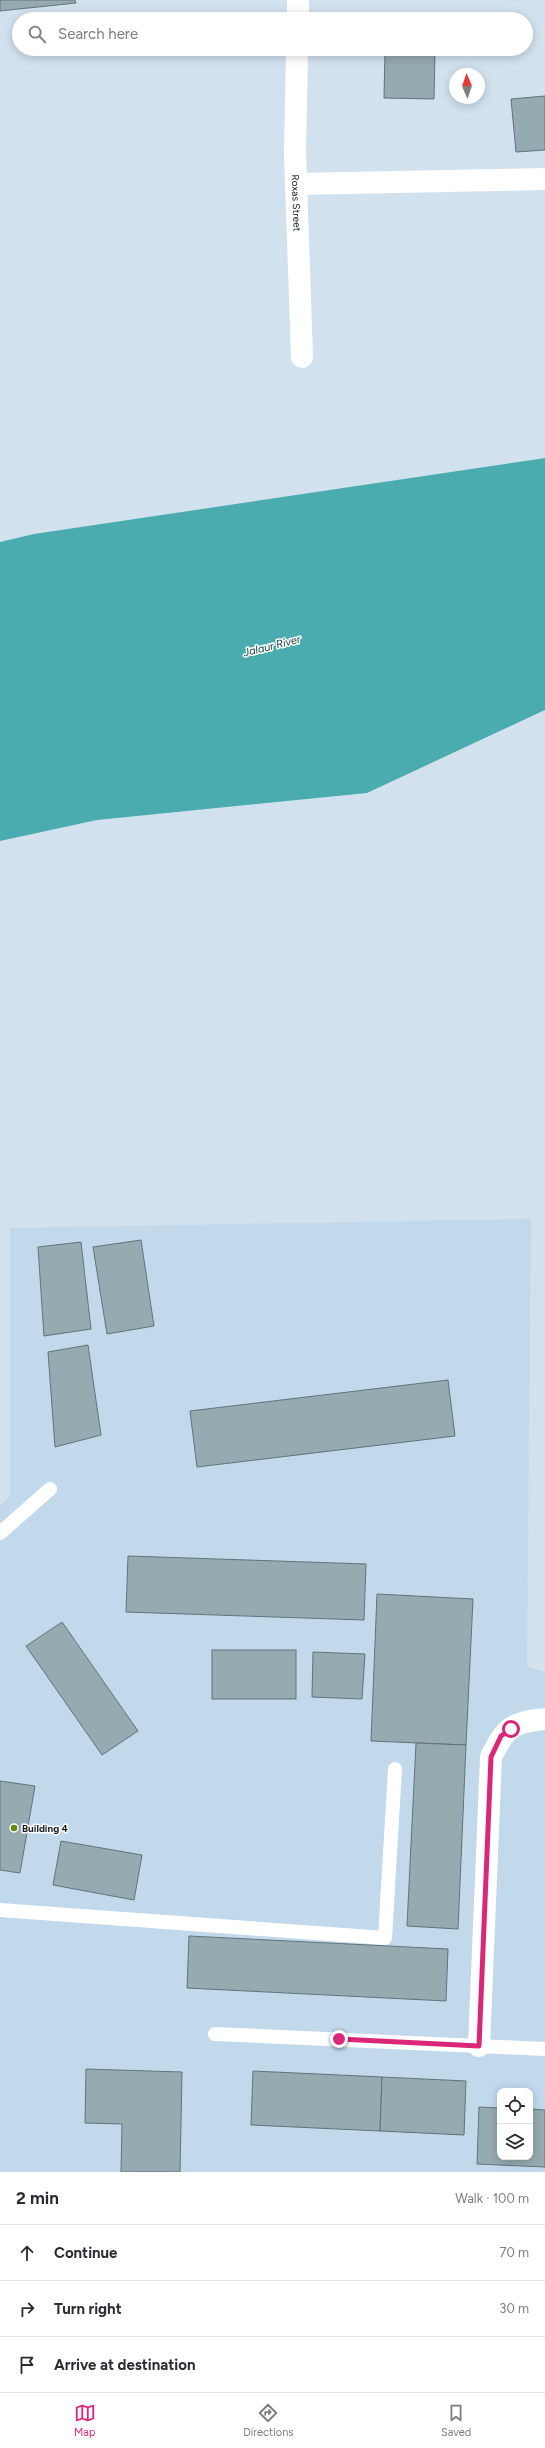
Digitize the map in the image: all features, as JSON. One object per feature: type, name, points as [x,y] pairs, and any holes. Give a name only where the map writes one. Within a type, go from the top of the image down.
[{"type":"street","points":[[298,0],[298,12]]},
{"type":"street","name":"Roxas Street","points":[[297,56],[296,184],[302,357]]},
{"type":"street","points":[[296,184],[545,179]]},
{"type":"street","points":[[479,2046],[491,1757],[501,1736],[521,1721],[545,1719]]},
{"type":"lane","points":[[0,1533],[50,1489]]},
{"type":"lane","points":[[0,1910],[385,1938],[395,1769]]},
{"type":"lane","points":[[215,2034],[545,2049]]},
{"type":"shaded area","points":[[531,1219],[527,1667],[545,1672],[545,2172],[0,2172],[0,1506],[10,1495],[10,1228]]},
{"type":"water","name":"Jalaur River","points":[[545,458],[545,710],[367,793],[97,820],[0,841],[0,542],[34,534]]},
{"type":"building","points":[[0,0],[75,0],[76,3],[0,11]]},
{"type":"building","points":[[385,56],[435,56],[434,99],[384,98]]},
{"type":"building","points":[[545,96],[545,150],[516,152],[511,99]]},
{"type":"building","points":[[141,1240],[154,1326],[107,1334],[93,1247]]},
{"type":"building","points":[[81,1242],[91,1329],[44,1336],[38,1247]]},
{"type":"building","points":[[88,1345],[101,1435],[55,1447],[48,1352]]},
{"type":"building","points":[[448,1380],[455,1436],[197,1467],[190,1411]]},
{"type":"building","points":[[128,1556],[366,1564],[364,1620],[126,1612]]},
{"type":"building","points":[[377,1594],[473,1599],[466,1745],[371,1741]]},
{"type":"building","points":[[62,1622],[138,1731],[102,1755],[26,1646]]},
{"type":"building","points":[[212,1650],[296,1650],[296,1699],[212,1699]]},
{"type":"building","points":[[313,1652],[365,1654],[362,1699],[312,1697]]},
{"type":"building","points":[[416,1743],[466,1745],[458,1929],[407,1926]]},
{"type":"building","name":"Building 4","points":[[0,1781],[35,1786],[20,1873],[0,1870]]},
{"type":"building","points":[[61,1841],[142,1855],[134,1900],[53,1885]]},
{"type":"building","points":[[189,1936],[448,1949],[446,2001],[187,1988]]},
{"type":"building","points":[[86,2069],[182,2072],[180,2172],[121,2172],[122,2124],[85,2123]]},
{"type":"building","points":[[253,2071],[382,2077],[380,2131],[251,2125]]},
{"type":"building","points":[[382,2077],[466,2081],[464,2135],[380,2131]]},
{"type":"building","points":[[479,2107],[497,2108],[497,2160],[533,2160],[533,2109],[545,2110],[545,2167],[477,2164]]},
{"type":"place","name":"Building 4","points":[[14,1828]]},
{"type":"route","points":[[339,2039],[479,2046],[491,1757],[501,1736],[511,1729]]}]
